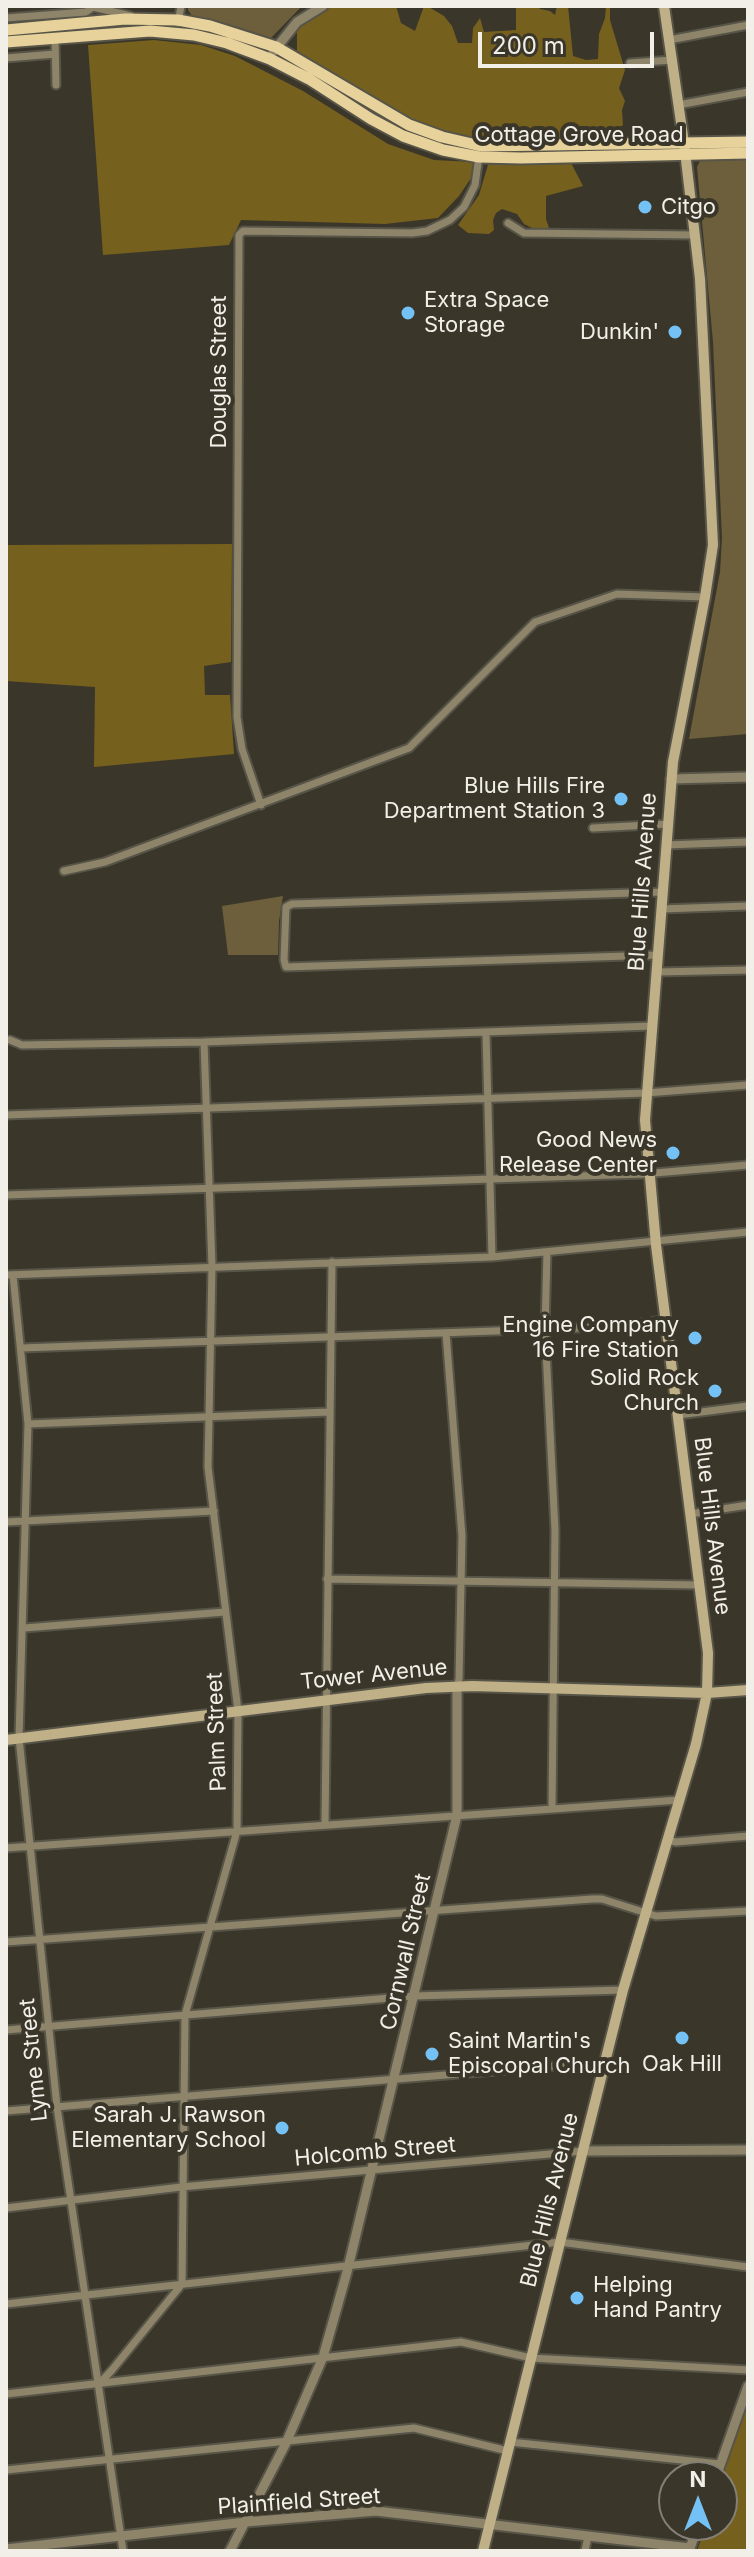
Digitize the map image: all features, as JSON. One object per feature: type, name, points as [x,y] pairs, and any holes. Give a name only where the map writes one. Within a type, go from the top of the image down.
[{"type":"main road","name":"Blue Hills Avenue","points":[[483,2551],[623,1990],[696,1744],[707,1693],[708,1653],[655,1240],[645,1120],[671,779],[712,559],[702,318],[695,235],[664,6]]},
{"type":"main road","name":"Cottage Grove Road","points":[[6,30],[140,19],[177,26],[227,43],[273,53],[371,119],[403,136],[443,150],[684,149],[748,153]]},
{"type":"main road","name":"Cottage Grove Road","points":[[6,42],[177,26]]},
{"type":"main road","name":"Cottage Grove Road","points":[[684,149],[748,142]]},
{"type":"main road","name":"Tower Avenue","points":[[6,1740],[400,1690],[457,1687],[707,1693],[748,1690]]},
{"type":"street","points":[[177,26],[181,6]]},
{"type":"street","points":[[273,53],[297,22],[323,6]]},
{"type":"street","name":"Cottage Grove Road","points":[[6,18],[86,12],[93,7],[140,19]]},
{"type":"street","points":[[669,40],[748,25]]},
{"type":"street","points":[[55,38],[56,85]]},
{"type":"street","points":[[6,58],[55,54]]},
{"type":"street","points":[[630,63],[672,60]]},
{"type":"street","points":[[678,105],[748,92]]},
{"type":"street","name":"Douglas Street","points":[[261,805],[242,749],[237,717],[239,235],[243,231],[427,231],[450,220],[464,207],[475,185],[480,151]]},
{"type":"street","points":[[508,223],[524,233],[695,235]]},
{"type":"street","points":[[64,871],[105,862],[409,748],[535,622],[617,594],[705,597]]},
{"type":"street","points":[[671,779],[748,777]]},
{"type":"street","points":[[593,828],[668,824]]},
{"type":"street","points":[[666,845],[748,842]]},
{"type":"street","points":[[658,955],[286,967],[286,907],[292,904],[663,892]]},
{"type":"street","points":[[661,909],[748,906]]},
{"type":"street","points":[[657,972],[748,970]]},
{"type":"street","points":[[10,1040],[22,1045],[204,1042],[652,1026]]},
{"type":"street","points":[[486,1033],[492,1257]]},
{"type":"street","name":"Palm Street","points":[[182,2284],[185,2015],[237,1831],[238,1711],[208,1467],[212,1266],[204,1042]]},
{"type":"street","points":[[6,1115],[646,1093],[748,1085]]},
{"type":"street","points":[[6,1195],[650,1173],[748,1165]]},
{"type":"street","points":[[10,1275],[492,1257],[748,1232]]},
{"type":"street","points":[[547,1252],[545,1330],[555,1530],[552,1808]]},
{"type":"street","points":[[325,1824],[332,1262]]},
{"type":"street","name":"Lyme Street","points":[[10,1275],[28,1424],[19,1738],[57,2107],[123,2551]]},
{"type":"street","points":[[21,1348],[545,1330],[665,1320]]},
{"type":"street","name":"Cornwall Street","points":[[230,2551],[286,2443],[323,2357],[457,1815],[462,1536],[446,1333]]},
{"type":"street","points":[[678,1415],[748,1406]]},
{"type":"street","points":[[28,1424],[329,1412]]},
{"type":"street","points":[[690,1514],[748,1505]]},
{"type":"street","points":[[6,1522],[214,1511]]},
{"type":"street","points":[[327,1579],[699,1585]]},
{"type":"street","points":[[24,1628],[225,1612]]},
{"type":"street","points":[[6,1848],[679,1800]]},
{"type":"street","points":[[667,1840],[676,1842],[748,1836]]},
{"type":"street","points":[[6,1942],[592,1899],[602,1899],[656,1916],[748,1911]]},
{"type":"street","points":[[6,2030],[414,1996],[623,1990]]},
{"type":"street","points":[[6,2111],[605,2062]]},
{"type":"street","name":"Holcomb Street","points":[[6,2208],[181,2187],[583,2151],[748,2150]]},
{"type":"street","points":[[6,2304],[560,2242],[748,2267]]},
{"type":"street","points":[[98,2385],[182,2284]]},
{"type":"street","points":[[6,2394],[461,2342],[531,2358],[748,2370]]},
{"type":"street","points":[[721,2461],[748,2386]]},
{"type":"street","points":[[6,2470],[414,2428],[509,2446],[685,2461]]},
{"type":"street","name":"Plainfield Street","points":[[6,2549],[376,2511],[689,2549]]},
{"type":"street","points":[[585,2551],[588,2536]]},
{"type":"shaded area","points":[[188,6],[302,6],[271,38],[193,17]]},
{"type":"shaded area","points":[[325,6],[396,6],[401,23],[415,31],[424,6],[427,6],[444,16],[452,26],[458,43],[472,43],[473,28],[480,18],[484,32],[516,30],[516,6],[538,6],[555,15],[557,6],[568,6],[573,56],[586,60],[598,59],[599,34],[606,6],[610,6],[610,20],[625,70],[619,88],[625,101],[623,125],[603,141],[487,142],[439,133],[373,99],[297,51],[297,22]]},
{"type":"shaded area","points":[[154,40],[201,45],[235,56],[303,91],[388,144],[434,160],[474,162],[471,178],[438,218],[385,224],[241,220],[229,245],[103,255],[88,45]]},
{"type":"shaded area","points":[[748,156],[748,734],[689,739],[720,572],[722,538],[713,342],[697,167],[700,161]]},
{"type":"shaded area","points":[[568,157],[583,186],[546,196],[546,219],[550,231],[538,231],[524,224],[517,214],[502,209],[496,213],[494,230],[489,234],[468,233],[458,225],[479,195],[490,158]]},
{"type":"shaded area","points":[[232,544],[231,662],[204,666],[205,695],[230,695],[234,754],[94,767],[95,687],[6,681],[6,545]]},
{"type":"shaded area","points":[[283,896],[278,955],[228,955],[222,906]]},
{"type":"shaded area","points":[[748,2403],[748,2551],[697,2551],[700,2541],[738,2541],[738,2461],[728,2461]]},
{"type":"place","name":"Citgo","points":[[645,207]]},
{"type":"place","name":"Extra Space Storage","points":[[408,313]]},
{"type":"place","name":"Dunkin'","points":[[675,332]]},
{"type":"place","name":"Blue Hills Fire Department Station 3","points":[[621,799]]},
{"type":"place","name":"Good News Release Center","points":[[673,1153]]},
{"type":"place","name":"Engine Company 16 Fire Station","points":[[695,1338]]},
{"type":"place","name":"Solid Rock Church","points":[[715,1391]]},
{"type":"place","name":"Oak Hill","points":[[682,2038]]},
{"type":"place","name":"Saint Martin's Episcopal Church","points":[[432,2054]]},
{"type":"place","name":"Sarah J. Rawson Elementary School","points":[[282,2128]]},
{"type":"place","name":"Helping Hand Pantry","points":[[577,2298]]}]
